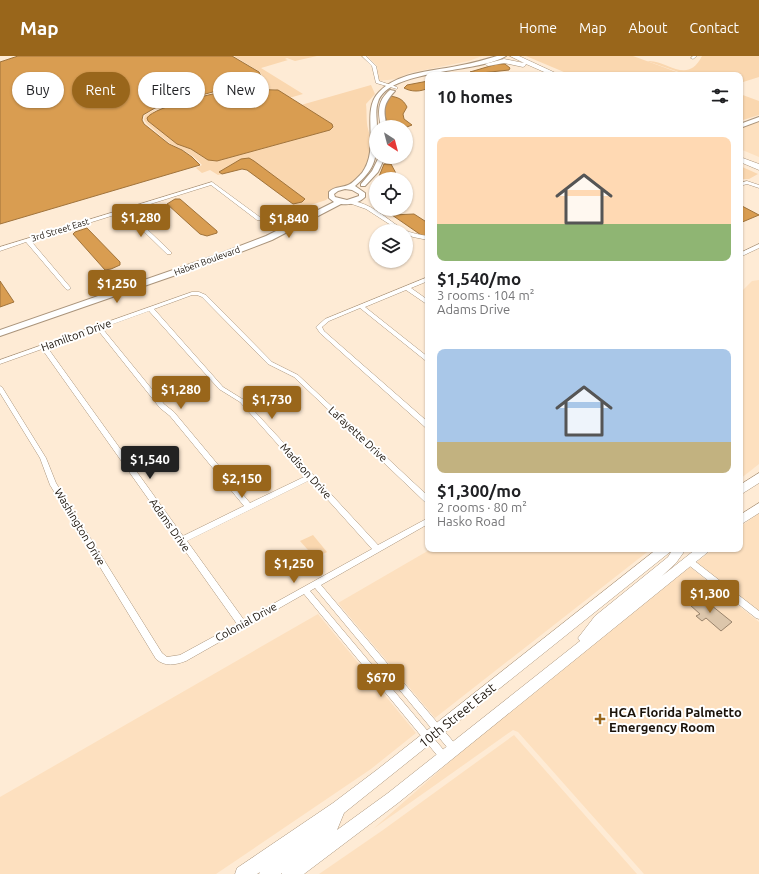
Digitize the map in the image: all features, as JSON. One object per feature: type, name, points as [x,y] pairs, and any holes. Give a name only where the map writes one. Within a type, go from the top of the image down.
[{"type":"highway","points":[[485,63],[494,56]]},
{"type":"highway","points":[[507,56],[522,65],[539,72]]},
{"type":"highway","points":[[507,56],[550,72]]},
{"type":"highway","points":[[485,63],[504,61],[522,65]]},
{"type":"highway","points":[[743,155],[758,165]]},
{"type":"highway","points":[[743,160],[758,165]]},
{"type":"main road","points":[[743,489],[759,478]]},
{"type":"main road","points":[[743,519],[759,506]]},
{"type":"main road","name":"10th Street East","points":[[243,874],[340,807],[662,552]]},
{"type":"main road","points":[[564,661],[600,620],[672,560],[678,552]]},
{"type":"main road","points":[[290,874],[393,798],[564,661],[690,555]]},
{"type":"main road","points":[[267,874],[325,831],[331,825],[340,807]]},
{"type":"street","points":[[364,56],[374,66],[377,82],[393,87]]},
{"type":"street","points":[[448,72],[507,56]]},
{"type":"street","points":[[438,72],[485,63]]},
{"type":"street","points":[[374,120],[374,102],[380,93],[417,76],[425,74]]},
{"type":"street","points":[[382,120],[380,112],[382,102],[393,87],[425,77]]},
{"type":"street","points":[[743,125],[759,119]]},
{"type":"street","points":[[350,187],[358,182],[371,164]]},
{"type":"street","points":[[332,198],[341,202],[351,202],[360,199],[363,195],[361,191],[362,186],[375,172],[379,164]]},
{"type":"street","name":"3rd Street East","points":[[0,249],[212,183],[259,219]]},
{"type":"street","points":[[743,184],[752,183],[759,187]]},
{"type":"street","points":[[350,187],[361,191]]},
{"type":"street","name":"Haben Boulevard","points":[[0,326],[135,284],[250,239],[297,218],[332,198],[333,191],[340,188],[350,187]]},
{"type":"street","points":[[360,199],[368,208]]},
{"type":"street","name":"Haben Boulevard","points":[[0,333],[135,284],[269,238],[341,202]]},
{"type":"street","points":[[351,202],[368,208],[392,224]]},
{"type":"street","points":[[125,210],[169,253]]},
{"type":"street","points":[[413,235],[425,238]]},
{"type":"street","points":[[28,241],[68,288]]},
{"type":"street","points":[[743,254],[759,246]]},
{"type":"street","points":[[751,250],[759,254]]},
{"type":"street","points":[[425,280],[361,306],[319,326],[322,332],[425,423]]},
{"type":"street","points":[[407,288],[425,301]]},
{"type":"street","name":"Hamilton Drive","points":[[0,362],[150,308],[197,293]]},
{"type":"street","name":"Lafayette Drive","points":[[197,293],[204,296],[265,358],[296,376],[425,497]]},
{"type":"street","points":[[361,306],[425,358]]},
{"type":"street","name":"Madison Drive","points":[[150,308],[221,388],[242,401],[377,549]]},
{"type":"street","points":[[98,327],[162,406],[172,414],[249,507]]},
{"type":"street","name":"Adams Drive","points":[[44,347],[242,624]]},
{"type":"street","name":"Washington Drive","points":[[0,388],[43,458],[53,483],[154,649],[162,660],[167,662]]},
{"type":"street","points":[[181,540],[311,476]]},
{"type":"street","name":"Colonial Drive","points":[[167,662],[183,658],[425,523]]},
{"type":"street","points":[[690,555],[759,616]]},
{"type":"street","points":[[316,584],[449,753]]},
{"type":"street","points":[[305,590],[449,753]]},
{"type":"shaded area","points":[[18,56],[232,56],[259,72],[213,72],[213,92],[205,94],[205,72],[138,72],[138,108],[155,108],[143,115],[142,120],[144,124],[169,144],[192,157],[200,165],[0,224],[0,62]]},
{"type":"shaded area","points":[[234,56],[317,56],[295,61],[287,58],[285,59],[288,60],[261,68],[267,72],[260,72]]},
{"type":"shaded area","points":[[367,56],[482,56],[469,61],[410,73],[396,79],[379,81],[377,66]]},
{"type":"shaded area","points":[[526,56],[633,56],[677,72],[564,72]]},
{"type":"shaded area","points":[[702,56],[759,56],[759,77],[743,82],[743,72],[678,72],[647,61],[654,61],[683,70],[690,69],[696,65]]},
{"type":"shaded area","points":[[497,64],[505,64],[510,68],[509,70],[490,72],[470,72]]},
{"type":"shaded area","points":[[269,73],[303,94],[289,98],[275,89],[269,89]]},
{"type":"shaded area","points":[[425,82],[425,89],[413,91],[404,88],[407,85]]},
{"type":"shaded area","points":[[371,85],[375,94],[366,104],[367,126],[369,133],[369,158],[363,170],[350,184],[331,190],[328,193],[329,197],[326,200],[299,209],[293,204],[305,200],[249,158],[230,165],[223,170],[221,173],[222,174],[218,175],[210,170],[202,173],[196,168],[202,165],[188,153],[168,142],[144,120],[145,115],[156,109],[163,108],[155,110],[147,118],[148,121],[177,144],[191,149],[204,158],[217,161],[330,130],[332,124],[301,105]]},
{"type":"shaded area","points":[[269,90],[278,90],[332,124],[333,127],[330,130],[217,161],[208,160],[191,149],[177,144],[148,121],[147,118],[152,113],[165,108],[205,108],[205,96],[213,94],[213,108],[269,108]]},
{"type":"shaded area","points":[[213,93],[213,95],[205,97],[205,96]]},
{"type":"shaded area","points":[[743,95],[759,101],[759,115],[743,120]]},
{"type":"shaded area","points":[[389,96],[398,98],[404,102],[407,107],[403,114],[405,120],[386,120],[384,111]]},
{"type":"shaded area","points":[[759,121],[759,157],[743,150],[743,127]]},
{"type":"shaded area","points":[[249,158],[305,199],[302,202],[293,204],[247,170],[242,169],[222,174],[219,172],[241,159]]},
{"type":"shaded area","points":[[384,164],[391,164],[395,172],[381,172]]},
{"type":"shaded area","points":[[743,167],[758,174],[749,179],[743,179]]},
{"type":"shaded area","points":[[175,199],[180,199],[217,231],[217,233],[207,236],[200,234],[167,204]]},
{"type":"shaded area","points":[[743,207],[759,215],[743,222]]},
{"type":"shaded area","points":[[414,214],[425,221],[425,236],[413,229],[413,224],[405,224],[393,216],[413,216]]},
{"type":"shaded area","points":[[87,228],[120,262],[120,265],[105,270],[73,234]]},
{"type":"shaded area","points":[[759,280],[759,464],[743,477],[743,290],[752,281]]},
{"type":"shaded area","points":[[0,281],[14,302],[0,307]]},
{"type":"shaded area","points":[[759,513],[759,611],[696,563],[709,552],[743,552],[743,525]]},
{"type":"shaded area","points":[[313,535],[327,552],[315,558],[300,541]]},
{"type":"shaded area","points":[[426,552],[647,552],[435,718],[338,603]]},
{"type":"shaded area","points":[[690,567],[759,622],[759,874],[644,874],[518,732],[513,730],[373,829],[471,743]]},
{"type":"shaded area","points":[[318,614],[416,733],[371,769],[216,874],[0,874],[0,797]]},
{"type":"shaded area","points":[[514,735],[637,874],[319,874],[383,830]]},
{"type":"building","points":[[701,597],[732,622],[721,631],[706,618],[702,621],[696,616],[700,614],[690,605]]},
{"type":"place","name":"HCA Florida Palmetto Emergency Room","points":[[600,719]]}]
